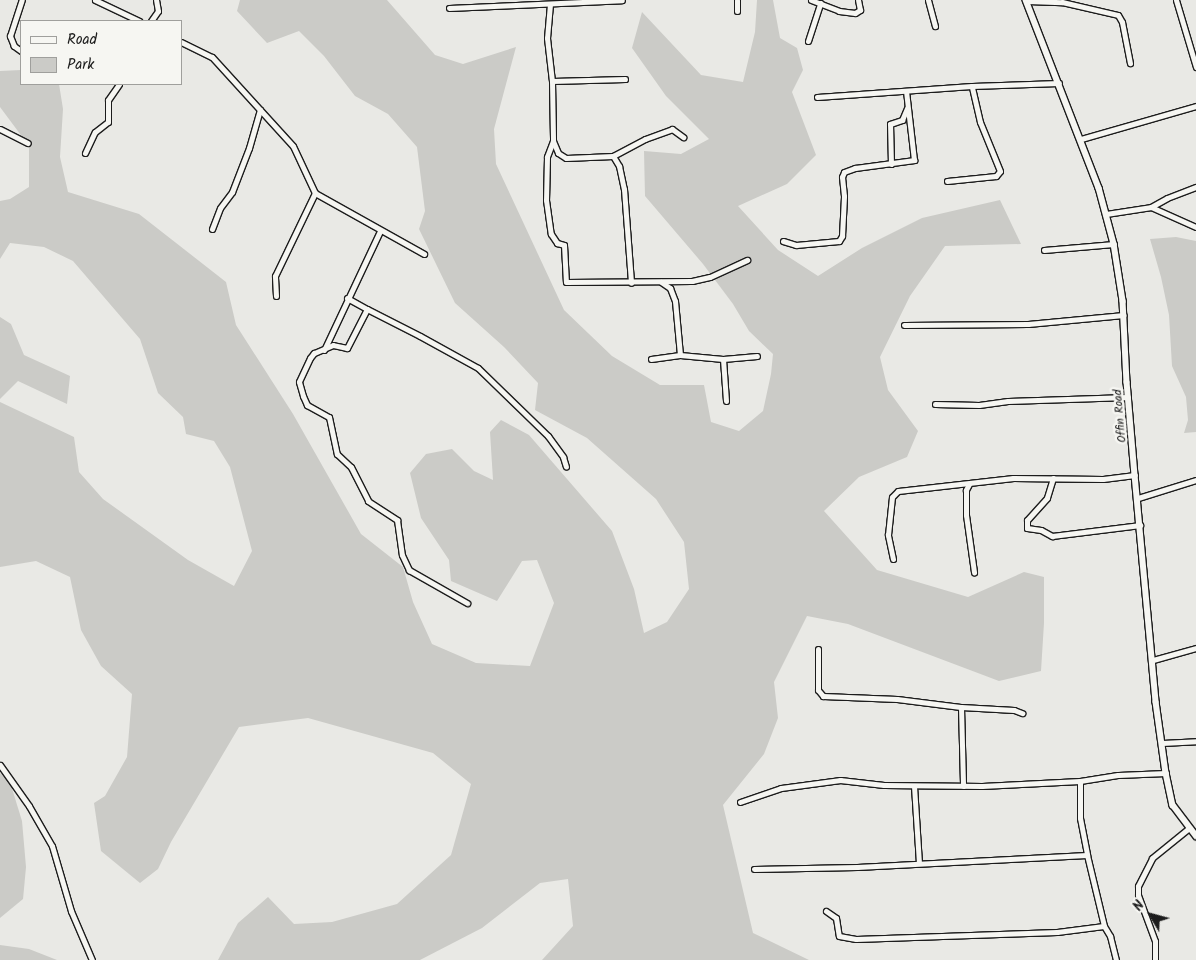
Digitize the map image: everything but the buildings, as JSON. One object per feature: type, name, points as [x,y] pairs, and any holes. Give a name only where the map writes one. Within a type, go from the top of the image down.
[{"type":"street","points":[[20,50],[14,46],[10,36],[22,0]]},
{"type":"street","points":[[96,0],[137,20]]},
{"type":"street","points":[[152,20],[158,11],[156,0]]},
{"type":"street","points":[[449,8],[622,0]]},
{"type":"street","points":[[737,0],[737,11]]},
{"type":"street","points":[[811,0],[839,11],[855,13],[860,10],[858,0]]},
{"type":"street","points":[[928,0],[935,26]]},
{"type":"street","points":[[1027,0],[1062,2],[1118,15],[1122,22],[1130,63]]},
{"type":"street","name":"Offin Road","points":[[1027,0],[1081,139],[1114,244],[1124,315],[1128,397],[1135,475],[1166,773],[1173,805],[1188,828],[1196,836]]},
{"type":"street","points":[[1176,0],[1196,67]]},
{"type":"street","points":[[808,41],[820,3]]},
{"type":"street","points":[[550,4],[547,38],[552,81],[553,141],[547,157],[546,200],[551,234],[557,243],[564,244],[564,280],[570,283],[692,281],[710,277],[747,260]]},
{"type":"street","points":[[182,42],[212,57],[293,146],[316,194],[424,254]]},
{"type":"street","points":[[552,81],[625,79]]},
{"type":"street","points":[[817,97],[972,86],[1059,83]]},
{"type":"street","points":[[85,152],[95,132],[108,122],[108,100],[118,85]]},
{"type":"street","points":[[947,181],[996,176],[1000,171],[980,122],[972,86]]},
{"type":"street","points":[[784,240],[796,245],[839,241],[842,236],[844,196],[842,177],[844,172],[855,168],[914,160],[906,91]]},
{"type":"street","points":[[1081,139],[1196,106]]},
{"type":"street","points":[[891,164],[890,124],[902,120],[907,107]]},
{"type":"street","points":[[212,229],[220,208],[232,192],[249,148],[260,110]]},
{"type":"street","points":[[0,129],[28,143]]},
{"type":"street","points":[[553,141],[558,153],[566,158],[613,156],[645,139],[672,129],[684,137]]},
{"type":"street","points":[[613,156],[620,166],[624,189],[631,283]]},
{"type":"street","points":[[1106,214],[1151,207],[1167,198],[1196,187]]},
{"type":"street","points":[[276,296],[275,276],[289,242],[316,194]]},
{"type":"street","points":[[1151,207],[1196,227]]},
{"type":"street","points":[[324,350],[380,231]]},
{"type":"street","points":[[1044,250],[1114,244]]},
{"type":"street","points":[[661,282],[670,288],[675,301],[680,355]]},
{"type":"street","points":[[347,298],[478,368],[548,436],[563,457],[566,466]]},
{"type":"street","points":[[367,309],[347,348],[333,345],[314,353],[299,382],[299,386],[307,405],[328,417],[337,454],[351,467],[371,504],[397,520],[402,555],[409,570],[467,603]]},
{"type":"street","points":[[904,325],[1028,324],[1124,315]]},
{"type":"street","points":[[651,359],[680,355],[723,359],[757,356]]},
{"type":"street","points":[[723,359],[726,401]]},
{"type":"street","points":[[935,404],[979,405],[1008,401],[1128,397]]},
{"type":"street","points":[[893,559],[888,535],[894,493],[1013,478],[1104,479],[1135,475]]},
{"type":"street","points":[[1053,478],[1047,498],[1027,520],[1027,528],[1041,530],[1052,536],[1140,526]]},
{"type":"street","points":[[1138,498],[1196,480]]},
{"type":"street","points":[[969,484],[966,490],[966,515],[974,572]]},
{"type":"street","points":[[818,648],[818,690],[823,696],[897,699],[961,707],[1014,710],[1022,713]]},
{"type":"street","points":[[1153,660],[1196,648]]},
{"type":"street","points":[[961,707],[963,786]]},
{"type":"street","points":[[1162,742],[1196,741]]},
{"type":"street","points":[[0,765],[29,806],[52,846],[71,911],[92,960]]},
{"type":"street","points":[[740,802],[782,788],[825,780],[855,780],[884,785],[963,786],[1080,781],[1118,775],[1166,773]]},
{"type":"street","points":[[1080,781],[1080,818],[1087,855],[1104,926],[1110,936],[1116,960]]},
{"type":"street","points":[[914,786],[919,863]]},
{"type":"street","points":[[1155,960],[1155,941],[1138,894],[1138,886],[1152,858],[1188,828]]},
{"type":"street","points":[[754,869],[857,867],[1087,855]]},
{"type":"street","points":[[826,911],[836,918],[840,936],[856,939],[1057,932],[1104,926]]},
{"type":"green space","points":[[240,0],[387,0],[435,55],[463,64],[516,47],[494,129],[496,164],[564,310],[612,356],[660,385],[704,385],[711,422],[739,431],[763,411],[773,354],[749,331],[733,304],[703,264],[645,196],[644,151],[681,154],[709,139],[666,96],[632,48],[642,12],[701,75],[743,82],[755,32],[757,0],[773,0],[780,38],[797,48],[803,70],[792,92],[816,155],[787,184],[738,206],[778,250],[818,276],[862,248],[922,218],[1000,200],[1021,244],[945,246],[910,296],[880,357],[888,390],[918,431],[907,457],[859,477],[824,511],[877,570],[968,597],[1024,572],[1044,577],[1041,671],[999,681],[848,624],[807,616],[774,682],[778,718],[764,754],[723,805],[753,933],[809,960],[542,960],[573,926],[568,879],[540,883],[482,928],[420,960],[218,960],[238,923],[268,897],[294,924],[332,922],[397,904],[451,855],[471,784],[433,753],[308,718],[239,727],[171,842],[158,869],[140,883],[101,851],[94,803],[105,796],[127,757],[132,694],[101,666],[81,630],[70,577],[36,561],[0,567],[0,402],[74,437],[79,472],[103,499],[188,560],[234,586],[252,551],[230,467],[214,441],[186,434],[183,417],[158,393],[140,339],[73,261],[44,247],[10,243],[0,259],[0,201],[10,199],[29,187],[29,146],[0,107],[0,71],[20,70],[20,85],[59,85],[63,109],[60,157],[68,192],[139,214],[226,282],[236,325],[293,414],[361,534],[403,567],[413,602],[432,644],[476,663],[530,666],[554,603],[537,560],[522,561],[497,601],[451,581],[449,560],[421,518],[410,473],[426,454],[452,449],[474,471],[493,480],[490,432],[501,420],[529,435],[612,531],[634,589],[644,633],[667,622],[689,589],[684,542],[656,499],[587,438],[535,410],[538,383],[504,347],[455,303],[419,229],[425,211],[417,147],[388,114],[355,96],[324,56],[299,31],[267,43],[237,11]]},
{"type":"green space","points":[[1176,237],[1196,241],[1196,432],[1184,433],[1188,420],[1186,397],[1172,366],[1169,315],[1150,239]]},
{"type":"green space","points":[[0,317],[11,324],[24,355],[70,376],[67,404],[18,381],[0,399]]},
{"type":"green space","points":[[0,773],[10,782],[22,821],[26,867],[23,899],[0,918]]},
{"type":"green space","points":[[0,945],[29,949],[57,960],[0,960]]}]
